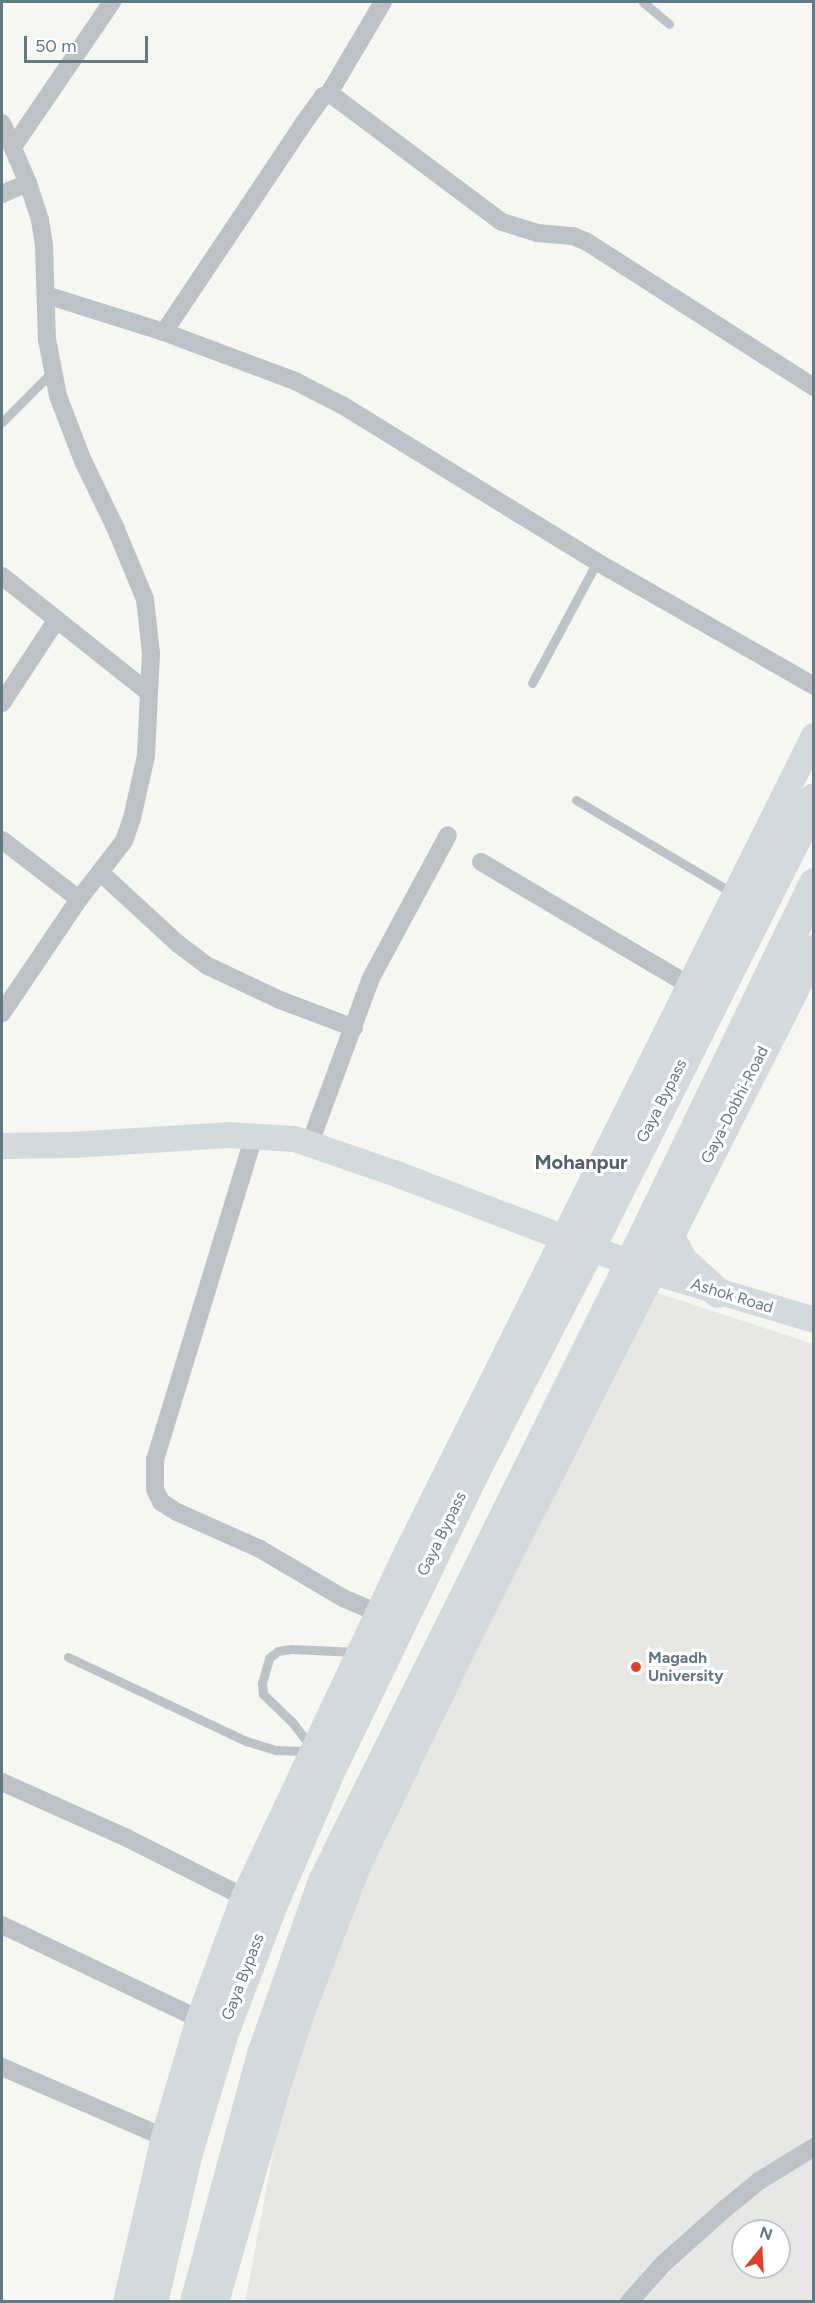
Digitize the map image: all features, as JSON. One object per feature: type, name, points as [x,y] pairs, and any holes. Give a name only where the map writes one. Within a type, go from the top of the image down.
[{"type":"highway","name":"Gaya Bypass","points":[[152,2301],[186,2151],[222,2032],[270,1906],[334,1758],[470,1477],[650,1126],[813,800]]},
{"type":"highway","points":[[196,2301],[263,2054],[324,1881],[689,1143],[813,884]]},
{"type":"main road","name":"Gaya-Dobhi-Road","points":[[214,2301],[285,2057],[354,1870],[472,1626],[813,950]]},
{"type":"main road","points":[[658,1255],[682,1261],[718,1293]]},
{"type":"street","points":[[14,147],[112,2]]},
{"type":"street","points":[[164,332],[303,124],[319,101],[328,95],[383,2]]},
{"type":"street","points":[[328,95],[338,98],[502,222],[537,233],[573,236],[587,242],[813,387]]},
{"type":"street","points":[[2,123],[14,147],[40,220],[44,246],[47,339],[52,372],[66,421],[145,599],[151,653],[146,756],[132,818],[124,841],[79,899],[2,1013]]},
{"type":"street","points":[[2,195],[28,183]]},
{"type":"street","points":[[46,295],[164,332],[296,381],[342,405],[597,562],[813,686]]},
{"type":"street","points":[[2,576],[148,692]]},
{"type":"street","points":[[2,703],[57,619]]},
{"type":"street","points":[[126,2301],[164,2137],[199,2019],[244,1896],[378,1613],[813,736]]},
{"type":"street","points":[[310,1143],[381,957],[448,835]]},
{"type":"street","points":[[2,840],[79,899]]},
{"type":"street","points":[[481,862],[691,986]]},
{"type":"street","points":[[100,872],[177,943],[208,966],[280,1000],[354,1028]]},
{"type":"street","points":[[254,1136],[155,1460],[155,1489],[161,1502],[177,1512],[260,1549],[343,1598],[378,1613]]},
{"type":"street","name":"Ashok Road","points":[[2,1146],[254,1136],[280,1137],[310,1143],[565,1239],[658,1255],[718,1293],[813,1320]]},
{"type":"street","points":[[2,1782],[137,1843],[244,1896]]},
{"type":"street","points":[[2,1925],[199,2019]]},
{"type":"street","points":[[2,2067],[164,2137]]},
{"type":"street","points":[[629,2301],[664,2263],[718,2215],[759,2181],[813,2146]]},
{"type":"lane","points":[[643,2],[669,24]]},
{"type":"lane","points":[[2,422],[52,372]]},
{"type":"lane","points":[[532,683],[597,562]]},
{"type":"lane","points":[[576,800],[735,895]]},
{"type":"lane","points":[[314,1751],[292,1722],[264,1694],[262,1683],[269,1658],[278,1651],[291,1648],[360,1652]]},
{"type":"lane","points":[[68,1657],[246,1741],[275,1750],[314,1751]]},
{"type":"shaded area","name":"Magadh University","points":[[640,1287],[813,1344],[813,2301],[245,2302],[304,1990]]},
{"type":"place","name":"Magadh University","points":[[636,1667]]},
{"type":"district","name":"Mohanpur","points":[[581,1162]]}]
